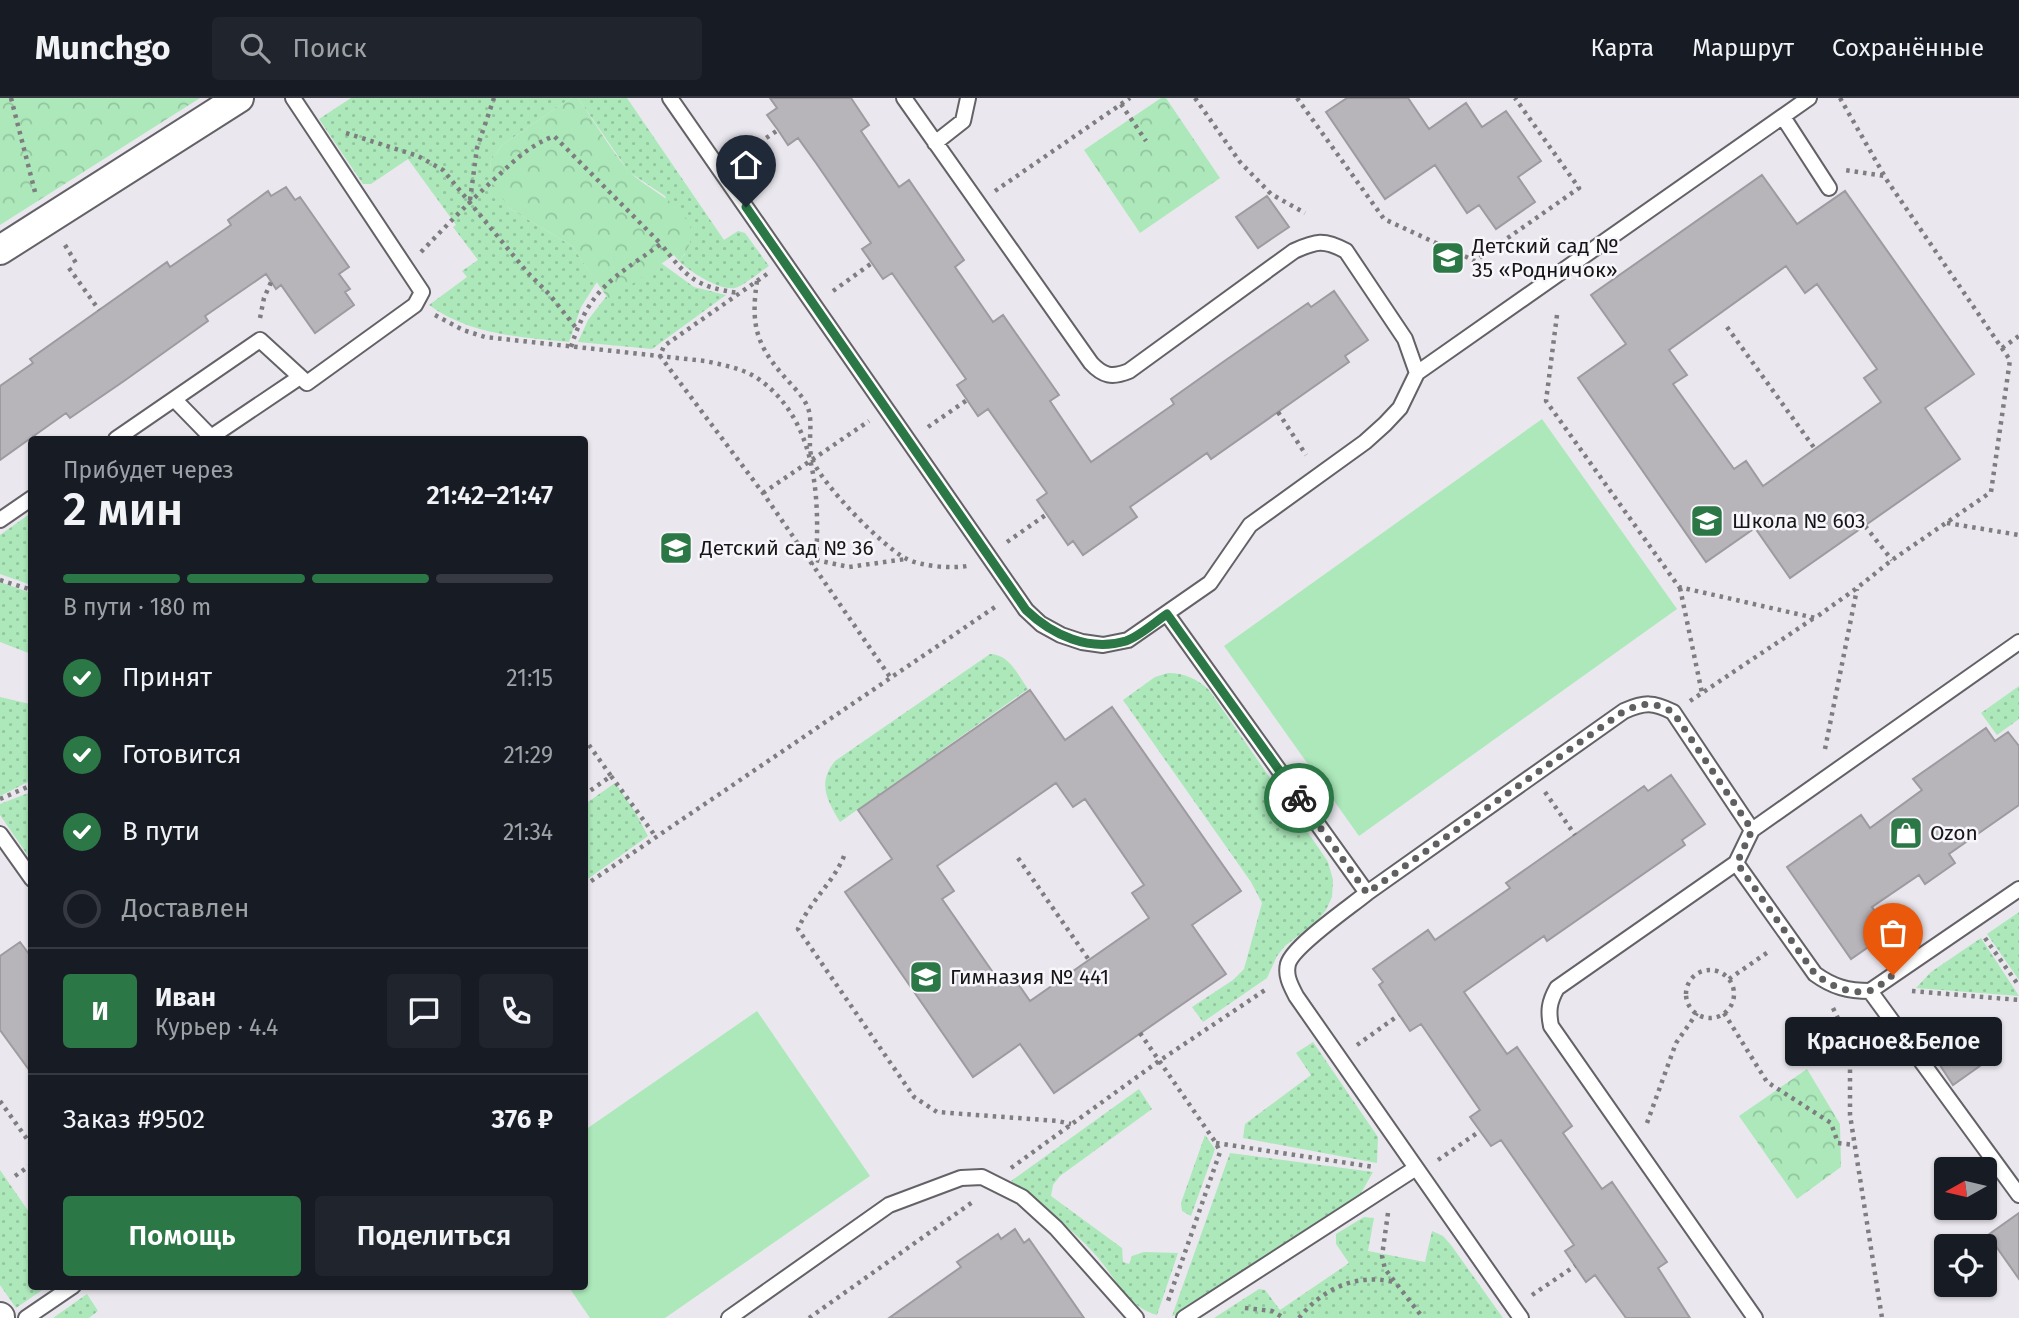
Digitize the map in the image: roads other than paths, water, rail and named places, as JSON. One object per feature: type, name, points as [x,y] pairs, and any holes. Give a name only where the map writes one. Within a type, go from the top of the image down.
[{"type":"street","points":[[0,250],[239,98]]},
{"type":"lane","points":[[120,436],[260,340],[307,383],[415,305],[422,292],[293,98]]},
{"type":"lane","points":[[670,98],[1015,595],[1041,624],[1061,635],[1103,645],[1128,640],[1210,583],[1250,524],[1365,442],[1400,408],[1417,373],[1809,98]]},
{"type":"lane","points":[[904,98],[977,204],[1101,374],[1115,377],[1129,371],[1294,251],[1313,243],[1331,242],[1346,251],[1405,339],[1417,373]]},
{"type":"lane","points":[[935,143],[963,121],[968,98]]},
{"type":"lane","points":[[1783,117],[1829,188]]},
{"type":"lane","points":[[212,436],[300,377]]},
{"type":"lane","points":[[174,399],[210,436]]},
{"type":"lane","points":[[0,520],[28,501]]},
{"type":"lane","points":[[1167,614],[1367,893]]},
{"type":"lane","points":[[1755,1318],[1551,1026],[1548,1012],[1550,1000],[1557,988],[1737,863],[1752,830],[2019,642]]},
{"type":"lane","points":[[1519,1314],[1296,996],[1288,980],[1288,963],[1298,948],[1367,893],[1624,711],[1641,704],[1658,705],[1673,712],[1752,830]]},
{"type":"lane","points":[[0,834],[28,873]]},
{"type":"lane","points":[[1737,863],[1815,974],[1826,982],[1849,991],[1870,991],[2019,889]]},
{"type":"lane","points":[[1870,991],[2019,1195]]},
{"type":"lane","points":[[1916,1052],[1953,1028]]},
{"type":"lane","points":[[1184,1318],[1416,1168]]},
{"type":"lane","points":[[729,1318],[889,1205],[961,1178],[982,1177],[1022,1197],[1056,1228],[1136,1318]]},
{"type":"lane","points":[[26,1318],[67,1290]]},
{"type":"place","name":"Детский сад № 35 «Родничок»","points":[[1448,258]]},
{"type":"place","name":"Школа № 603","points":[[1707,521]]},
{"type":"place","name":"Детский сад № 36","points":[[676,548]]},
{"type":"place","name":"Ozon","points":[[1906,833]]},
{"type":"place","name":"Красное&Белое","points":[[1893,975]]},
{"type":"place","name":"Гимназия № 441","points":[[926,977]]}]
